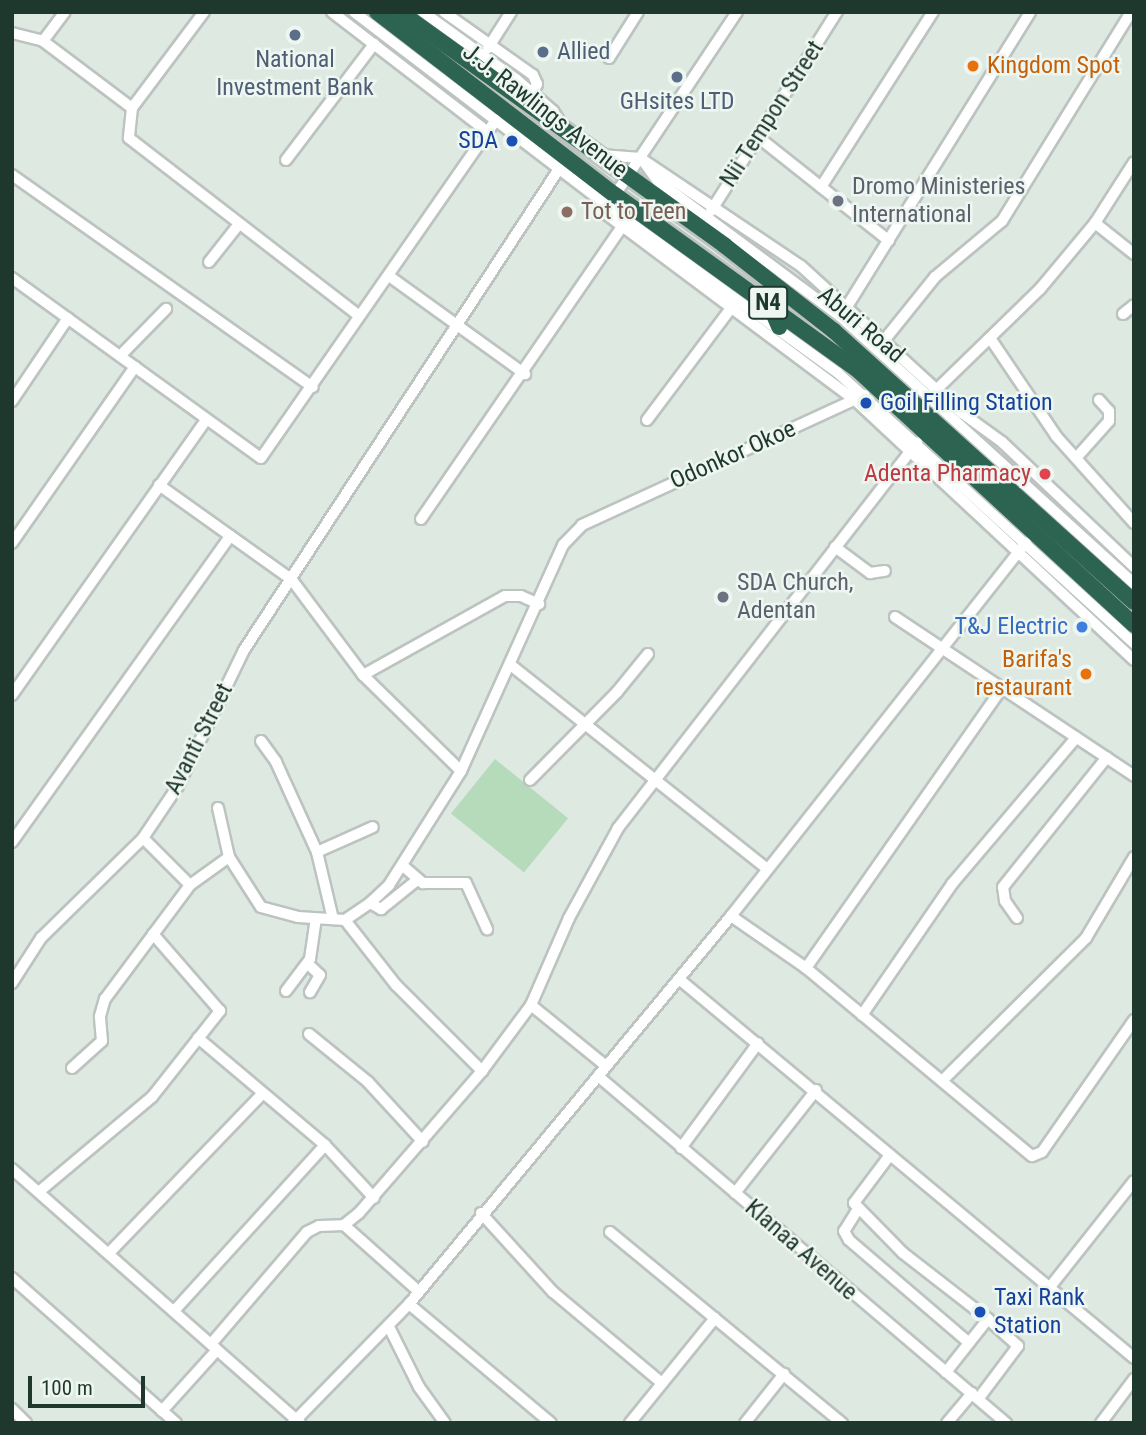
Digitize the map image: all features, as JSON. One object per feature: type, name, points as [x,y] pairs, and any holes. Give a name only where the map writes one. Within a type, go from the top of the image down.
[{"type":"highway","name":"J.J. Rawlings Avenue","points":[[377,12],[406,42],[559,166],[621,186],[860,372],[1052,559],[1134,625]]},
{"type":"highway","name":"Aburi Road","points":[[400,12],[598,155],[621,186],[723,245],[867,359],[1134,602]]},
{"type":"highway","points":[[723,245],[754,250]]},
{"type":"highway","points":[[769,303],[779,327]]},
{"type":"street","points":[[43,41],[65,12]]},
{"type":"street","points":[[204,12],[132,108],[128,130],[133,143],[359,316]]},
{"type":"street","points":[[332,12],[488,132]]},
{"type":"street","points":[[354,12],[406,42],[496,120],[559,166],[625,223],[736,302],[860,398]]},
{"type":"street","points":[[423,12],[484,54],[533,93],[553,111],[566,133]]},
{"type":"street","points":[[444,12],[492,43],[533,75],[537,85],[533,93]]},
{"type":"street","points":[[484,54],[511,12]]},
{"type":"street","points":[[609,58],[638,12]]},
{"type":"street","points":[[621,186],[737,12]]},
{"type":"street","name":"Nii Tempon Street","points":[[710,211],[837,12]]},
{"type":"street","points":[[821,187],[933,12]]},
{"type":"street","points":[[844,312],[1030,12]]},
{"type":"street","points":[[877,350],[935,277],[1002,221],[1131,12]]},
{"type":"street","points":[[12,33],[43,41],[132,108]]},
{"type":"street","points":[[286,160],[374,44]]},
{"type":"street","points":[[12,278],[261,458],[313,387],[359,316],[496,120]]},
{"type":"street","points":[[758,137],[889,241]]},
{"type":"street","points":[[598,155],[641,158],[710,211],[754,250],[885,340],[933,394],[1134,584]]},
{"type":"street","points":[[933,394],[1040,289],[1095,223],[1134,162]]},
{"type":"street","name":"Avanti Street","points":[[12,983],[45,932],[143,838],[190,766],[244,650],[559,166]]},
{"type":"street","points":[[12,175],[313,387]]},
{"type":"street","points":[[710,211],[801,266],[877,350],[933,394],[1002,442],[1134,567]]},
{"type":"street","points":[[421,519],[525,374],[625,223]]},
{"type":"street","points":[[1095,223],[1134,254]]},
{"type":"street","points":[[209,262],[239,224]]},
{"type":"street","points":[[389,276],[525,374]]},
{"type":"street","points":[[736,302],[779,327],[914,445],[979,519],[1023,547],[1052,559],[1134,643]]},
{"type":"street","points":[[647,420],[736,302]]},
{"type":"street","points":[[1123,314],[1134,305]]},
{"type":"street","points":[[120,356],[166,309]]},
{"type":"street","points":[[12,401],[68,318]]},
{"type":"street","points":[[990,338],[1056,436],[1134,523]]},
{"type":"street","points":[[12,543],[135,367]]},
{"type":"street","name":"Odonkor Okoe","points":[[370,904],[402,865],[461,771],[512,666],[563,545],[600,513],[860,398]]},
{"type":"street","points":[[1077,457],[1109,421],[1109,411],[1099,400]]},
{"type":"street","points":[[12,695],[206,420]]},
{"type":"street","points":[[162,1411],[307,1232],[319,1226],[344,1225],[374,1198],[482,1071],[531,1005],[594,869],[656,776],[914,445]]},
{"type":"street","points":[[159,485],[292,580],[363,675],[461,771]]},
{"type":"street","points":[[12,842],[230,536]]},
{"type":"street","points":[[835,547],[870,573],[885,571]]},
{"type":"street","points":[[12,1169],[41,1190],[296,1422],[409,1304],[481,1213],[731,916],[945,649],[1023,547]]},
{"type":"street","points":[[1023,547],[1134,660]]},
{"type":"street","points":[[363,675],[505,596],[522,596],[539,604]]},
{"type":"street","points":[[895,617],[1134,776]]},
{"type":"street","points":[[530,780],[648,654]]},
{"type":"street","points":[[512,666],[656,776],[766,869]]},
{"type":"street","points":[[806,968],[1002,688]]},
{"type":"street","points":[[862,1015],[952,884],[1076,738]]},
{"type":"street","points":[[261,741],[276,762],[317,852],[339,919],[396,985],[482,1071]]},
{"type":"street","points":[[1017,918],[1004,901],[1003,887],[1107,757]]},
{"type":"street","points":[[218,808],[229,857],[261,907],[316,918],[339,919],[370,904],[381,909],[416,881],[466,883],[487,929]]},
{"type":"street","points":[[317,852],[373,827]]},
{"type":"street","points":[[143,838],[190,885]]},
{"type":"street","points":[[72,1068],[102,1041],[100,1016],[105,999],[153,934],[190,885],[229,857]]},
{"type":"street","points":[[942,1082],[1086,938],[1134,857]]},
{"type":"street","points":[[402,865],[416,881]]},
{"type":"street","points":[[731,916],[806,968],[1035,1156],[1134,1020]]},
{"type":"street","points":[[286,991],[308,964],[316,947],[316,918]]},
{"type":"street","points":[[41,1190],[152,1097],[220,1011],[153,934]]},
{"type":"street","points":[[308,964],[320,975],[310,992]]},
{"type":"street","points":[[679,979],[816,1090],[1134,1359]]},
{"type":"street","points":[[531,1005],[606,1066]]},
{"type":"street","points":[[309,1034],[368,1082],[423,1142]]},
{"type":"street","points":[[198,1038],[325,1144],[374,1198]]},
{"type":"street","points":[[681,1147],[758,1043]]},
{"type":"street","name":"Klanaa Avenue","points":[[598,1076],[1006,1423]]},
{"type":"street","points":[[735,1194],[816,1090]]},
{"type":"street","points":[[110,1252],[262,1094]]},
{"type":"street","points":[[174,1311],[325,1144]]},
{"type":"street","points":[[890,1155],[854,1200],[858,1209],[903,1253],[1018,1346],[975,1396],[947,1423]]},
{"type":"street","points":[[1050,1287],[1134,1181]]},
{"type":"street","points":[[858,1209],[844,1231],[849,1240],[969,1343]]},
{"type":"street","points":[[481,1213],[553,1292],[662,1383]]},
{"type":"street","points":[[344,1225],[418,1292]]},
{"type":"street","points":[[610,1232],[842,1423]]},
{"type":"street","points":[[12,1278],[176,1423]]},
{"type":"street","points":[[409,1304],[551,1423]]},
{"type":"street","points":[[630,1423],[715,1318]]},
{"type":"street","points":[[946,1372],[988,1320]]},
{"type":"street","points":[[389,1327],[419,1387],[445,1423]]},
{"type":"street","points":[[745,1423],[784,1374]]},
{"type":"street","points":[[1101,1423],[1134,1379]]},
{"type":"street","points":[[175,1397],[176,1423]]},
{"type":"street","points":[[13,1413],[26,1423]]},
{"type":"green space","points":[[495,759],[568,818],[524,873],[451,813]]},
{"type":"place","name":"National Investment Bank","points":[[295,35]]},
{"type":"place","name":"Allied","points":[[543,52]]},
{"type":"place","name":"Kingdom Spot","points":[[973,66]]},
{"type":"place","name":"GHsites LTD","points":[[677,77]]},
{"type":"place","name":"SDA","points":[[512,141]]},
{"type":"place","name":"Dromo Ministeries International","points":[[838,201]]},
{"type":"place","name":"Tot to Teen","points":[[567,212]]},
{"type":"place","name":"Goil Filling Station","points":[[866,403]]},
{"type":"place","name":"Adenta Pharmacy","points":[[1045,474]]},
{"type":"place","name":"SDA Church, Adentan","points":[[723,597]]},
{"type":"place","name":"T&J Electric","points":[[1082,627]]},
{"type":"place","name":"Barifa's restaurant","points":[[1086,674]]},
{"type":"place","name":"Taxi Rank Station","points":[[980,1312]]}]
